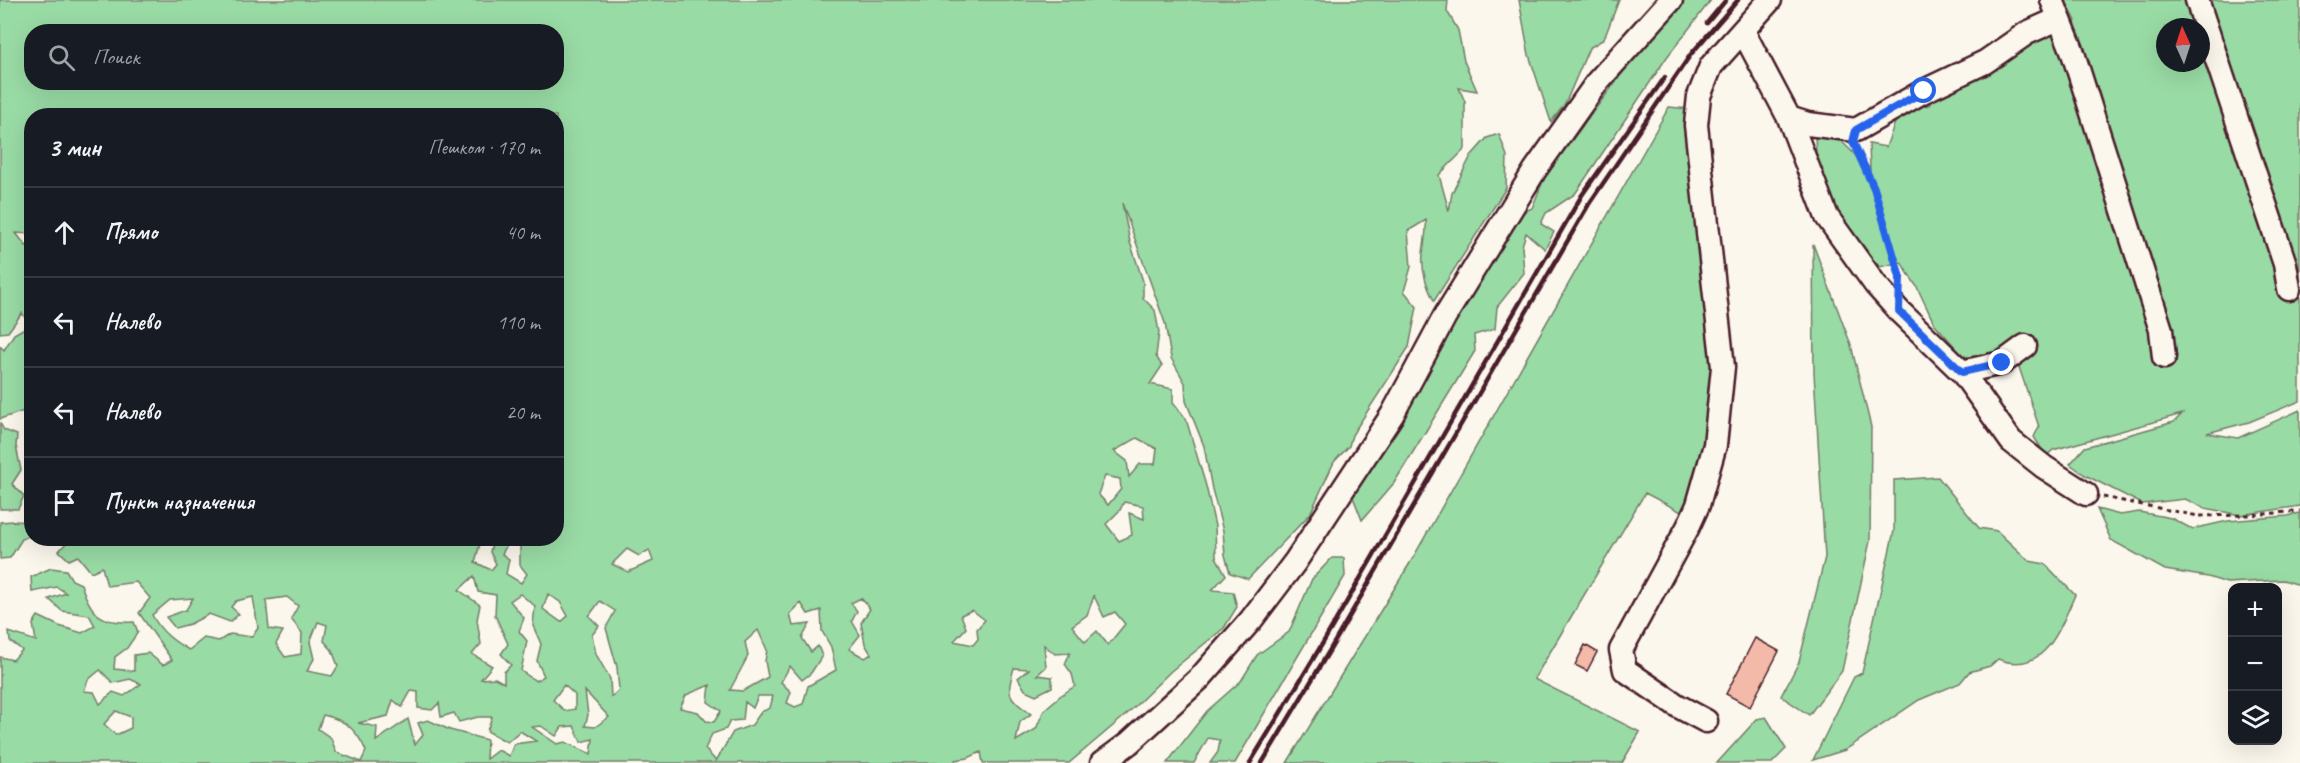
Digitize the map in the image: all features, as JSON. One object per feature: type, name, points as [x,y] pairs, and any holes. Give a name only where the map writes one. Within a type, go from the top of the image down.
[{"type":"lane","points":[[1102,763],[1129,743],[1200,678],[1251,620],[1295,562],[1392,415],[1445,315],[1535,170],[1598,81],[1671,0]]},
{"type":"lane","points":[[1706,721],[1678,706],[1625,670],[1621,650],[1688,527],[1698,505],[1715,445],[1723,367],[1696,125],[1699,96],[1711,66],[1770,0]]},
{"type":"lane","points":[[2197,0],[2285,264],[2289,289]]},
{"type":"lane","points":[[1789,118],[1808,124],[1856,130],[1924,91],[1985,62],[2055,10],[2072,50],[2162,330],[2163,357]]},
{"type":"lane","points":[[1743,32],[1789,118],[1827,217],[1875,284],[1899,311],[1962,372],[2011,441],[2086,494]]},
{"type":"lane","points":[[1962,372],[2002,363],[2025,346]]},
{"type":"path","points":[[1856,130],[1853,142],[1874,188],[1900,277],[1899,311]]},
{"type":"path","points":[[2086,494],[2198,516],[2300,511]]},
{"type":"green space","points":[[0,0],[1448,0],[1447,11],[1458,30],[1464,61],[1477,91],[1459,88],[1465,102],[1465,149],[1439,175],[1449,211],[1452,193],[1471,156],[1487,138],[1499,134],[1507,156],[1506,188],[1434,301],[1423,266],[1426,220],[1408,231],[1411,267],[1404,291],[1417,307],[1409,347],[1352,435],[1349,446],[1334,462],[1310,514],[1248,579],[1230,573],[1204,446],[1186,401],[1185,383],[1171,358],[1165,323],[1122,203],[1130,242],[1143,281],[1143,298],[1155,310],[1159,332],[1156,356],[1162,366],[1150,384],[1173,389],[1173,403],[1186,419],[1215,526],[1216,557],[1226,575],[1212,590],[1233,592],[1237,607],[1224,628],[1171,671],[1127,714],[1069,763],[983,763],[981,752],[968,758],[955,760],[955,763],[0,763],[0,657],[13,660],[22,650],[10,641],[9,632],[36,641],[33,624],[38,616],[82,633],[95,626],[89,615],[62,611],[49,599],[66,593],[57,587],[32,592],[31,577],[51,568],[66,570],[72,580],[81,584],[93,610],[99,615],[113,621],[134,622],[138,632],[127,648],[115,657],[114,669],[134,671],[134,655],[148,653],[163,665],[172,660],[139,613],[150,598],[136,582],[107,586],[102,567],[91,572],[78,556],[69,560],[59,551],[63,546],[479,546],[475,562],[491,570],[496,564],[490,552],[491,546],[506,546],[502,554],[509,559],[506,574],[521,583],[527,574],[520,565],[520,546],[564,546],[564,108],[24,108],[24,234],[16,233],[24,243],[24,316],[22,313],[8,332],[0,333]],"holes":[[[1137,438],[1157,449],[1155,464],[1140,464],[1129,477],[1127,461],[1114,451]],[[1105,476],[1120,479],[1121,489],[1108,505],[1098,494]],[[1124,502],[1143,506],[1144,519],[1129,513],[1132,535],[1119,541],[1106,524],[1120,510]],[[627,549],[639,556],[649,550],[653,561],[628,572],[612,564]],[[474,576],[478,592],[496,595],[495,615],[508,644],[501,654],[511,665],[504,672],[504,683],[495,678],[481,679],[492,666],[472,654],[481,644],[477,620],[480,605],[459,590]],[[520,594],[535,606],[533,626],[541,644],[537,661],[544,676],[536,681],[521,671],[527,641],[519,631],[524,618],[510,601]],[[548,594],[560,602],[568,616],[561,622],[543,609]],[[1094,596],[1104,617],[1115,612],[1125,624],[1108,645],[1097,631],[1085,642],[1072,626],[1087,615]],[[253,597],[258,628],[252,637],[230,634],[219,641],[204,638],[189,650],[168,636],[152,615],[170,600],[193,598],[186,610],[166,617],[175,628],[190,624],[209,614],[230,622],[239,614],[231,607],[236,601]],[[287,597],[298,606],[291,619],[302,633],[301,654],[285,657],[276,644],[283,631],[269,629],[266,600]],[[861,598],[870,609],[861,623],[865,644],[871,654],[865,658],[849,649],[860,635],[852,621],[857,611],[851,603]],[[600,601],[615,611],[606,628],[617,667],[619,690],[611,697],[610,679],[596,654],[592,635],[599,626],[589,616]],[[801,603],[808,614],[821,610],[822,631],[831,647],[836,670],[808,686],[803,704],[795,707],[787,703],[791,692],[781,682],[790,666],[802,680],[811,673],[822,656],[818,646],[811,652],[802,638],[810,624],[793,626],[790,614]],[[972,610],[985,620],[977,629],[978,639],[973,645],[954,641],[966,628],[961,615]],[[318,622],[327,625],[324,641],[332,650],[338,666],[332,676],[307,671],[314,659],[310,642]],[[758,630],[767,650],[765,661],[768,677],[743,691],[730,690],[748,656],[745,642]],[[1044,645],[1055,654],[1070,653],[1065,664],[1072,674],[1075,686],[1044,710],[1036,729],[1016,741],[1020,722],[1031,714],[1011,695],[1010,685],[1014,668],[1029,669],[1018,678],[1025,690],[1036,695],[1052,687],[1052,677],[1037,675],[1046,667]],[[100,670],[113,683],[130,679],[141,684],[124,696],[113,692],[100,704],[94,692],[84,691],[88,680]],[[564,685],[575,695],[575,709],[565,711],[553,700]],[[710,685],[708,702],[721,711],[714,722],[706,721],[698,712],[680,708],[686,695]],[[411,691],[418,692],[418,708],[432,710],[439,703],[441,717],[454,713],[459,722],[478,717],[492,717],[487,731],[507,742],[520,731],[536,741],[514,744],[509,756],[498,750],[486,759],[487,740],[450,730],[428,720],[418,723],[423,735],[415,745],[408,719],[376,741],[377,727],[358,723],[388,716],[393,700],[402,707]],[[585,691],[609,717],[595,727],[585,726],[588,715]],[[758,696],[773,696],[770,708],[761,712],[752,725],[733,732],[716,761],[705,749],[712,734],[726,729],[730,721],[743,720],[745,702],[753,708]],[[116,711],[131,717],[131,728],[116,735],[104,724]],[[323,715],[350,727],[359,737],[366,751],[361,762],[336,752],[331,738],[318,729]],[[541,726],[556,736],[562,727],[574,726],[581,742],[593,739],[591,754],[565,742],[557,744],[532,727]]]},
{"type":"green space","points":[[1519,0],[1619,0],[1604,39],[1589,48],[1565,104],[1551,122],[1529,55]]},
{"type":"green space","points":[[1684,0],[1711,0],[1667,57],[1575,194],[1546,213],[1541,224],[1554,232],[1545,249],[1526,233],[1522,246],[1524,273],[1497,307],[1495,329],[1474,335],[1475,351],[1394,483],[1362,520],[1351,492],[1515,216],[1532,208],[1545,176],[1635,56]]},
{"type":"green space","points":[[2065,0],[2300,0],[2300,401],[2249,422],[2207,433],[2238,438],[2300,410],[2300,506],[2240,515],[2205,508],[2185,499],[2142,504],[2085,475],[2070,464],[2085,447],[2174,422],[2182,414],[2053,450],[2046,456],[2034,437],[2039,427],[2013,349],[1989,360],[1963,356],[1934,323],[1917,287],[1901,262],[1880,267],[1847,232],[1817,167],[1815,137],[1836,136],[1870,169],[1869,144],[1886,147],[1897,117],[1917,107],[1930,105],[1926,93],[2076,21]]},
{"type":"green space","points":[[1669,107],[1689,109],[1718,382],[1685,514],[1645,493],[1534,679],[1640,732],[1622,763],[1287,763],[1410,563]]},
{"type":"green space","points":[[1813,244],[1851,345],[1871,427],[1870,541],[1842,671],[1809,715],[1781,696],[1799,662],[1825,557],[1814,373]]},
{"type":"green space","points":[[24,328],[24,411],[0,419],[0,346],[4,350],[14,334]]},
{"type":"green space","points":[[0,423],[4,430],[17,435],[16,446],[21,470],[12,484],[24,496],[18,509],[0,509]]},
{"type":"green space","points":[[1938,477],[1979,528],[1997,531],[2029,561],[2045,564],[2075,595],[2056,634],[2039,655],[2028,661],[2014,663],[1998,659],[1990,666],[1969,672],[1960,683],[1919,700],[1845,750],[1813,760],[1854,677],[1862,673],[1894,531],[1894,480]]},
{"type":"green space","points":[[2097,509],[2120,515],[2139,512],[2171,518],[2192,529],[2228,521],[2300,513],[2300,585],[2283,580],[2227,583],[2208,577],[2165,570],[2111,540]]},
{"type":"green space","points":[[0,522],[24,522],[24,538],[10,558],[0,559]]},
{"type":"green space","points":[[1332,558],[1344,558],[1345,576],[1235,763],[1210,763],[1218,752],[1220,740],[1208,738],[1194,763],[1167,763],[1207,711],[1241,681],[1257,655],[1289,632],[1312,579]]},
{"type":"green space","points":[[1766,717],[1786,749],[1772,763],[1717,763],[1757,719]]},
{"type":"building","points":[[1755,638],[1779,651],[1750,707],[1726,694]]},
{"type":"building","points":[[1585,645],[1597,652],[1587,671],[1575,665]]},
{"type":"railway","points":[[1707,23],[1726,0]]},
{"type":"railway","points":[[1262,763],[1589,204],[1691,54],[1738,0]]},
{"type":"railway","points":[[1250,763],[1324,641],[1582,195],[1665,77]]},
{"type":"route","points":[[1924,91],[1856,130],[1853,142],[1874,188],[1900,277],[1899,311],[1962,372],[2002,363]]}]
